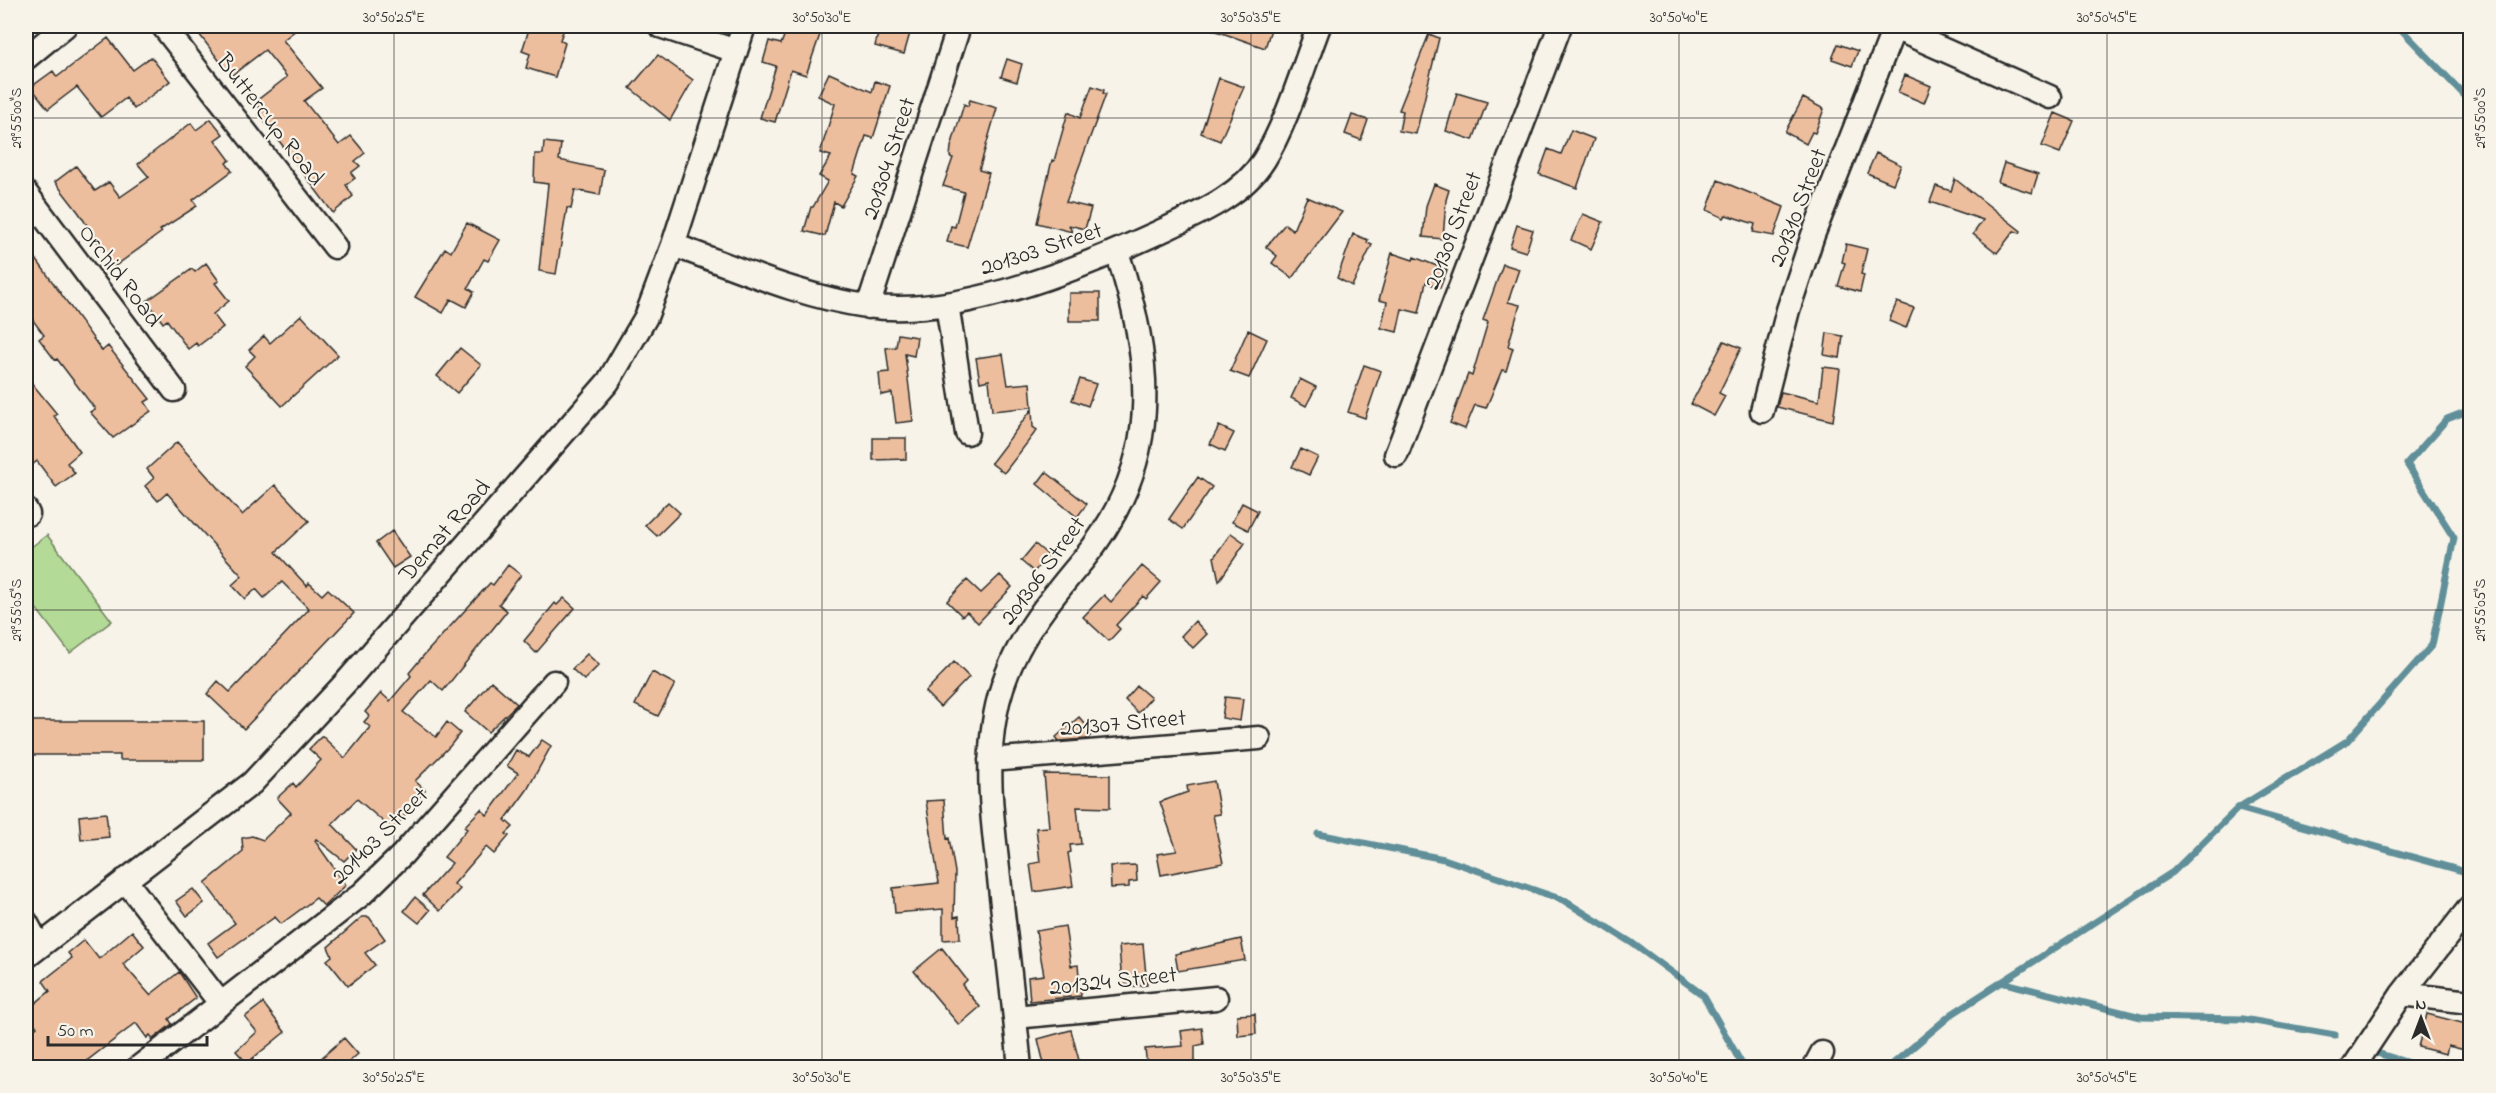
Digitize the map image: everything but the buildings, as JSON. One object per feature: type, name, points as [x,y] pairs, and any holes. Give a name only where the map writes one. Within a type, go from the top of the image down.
[{"type":"street","points":[[26,58],[65,26]]},
{"type":"street","name":"Buttercup Road","points":[[163,26],[335,247]]},
{"type":"street","points":[[660,26],[736,51]]},
{"type":"street","name":"Demat Road","points":[[32,951],[252,783],[284,752],[609,382],[632,344],[673,245],[744,26]]},
{"type":"street","name":"201304 Street","points":[[868,307],[959,26]]},
{"type":"street","name":"201303 Street","points":[[673,245],[831,299],[868,307],[947,304],[1070,272],[1198,215],[1252,175],[1264,160],[1278,131],[1319,26]]},
{"type":"street","name":"201309 Street","points":[[1396,454],[1560,26]]},
{"type":"street","points":[[1893,26],[2050,97]]},
{"type":"street","name":"201310 Street","points":[[1762,411],[1788,310],[1813,235],[1893,26]]},
{"type":"street","name":"Orchid Road","points":[[26,193],[174,390]]},
{"type":"street","name":"201306 Street","points":[[1020,1068],[989,787],[995,716],[1011,664],[1036,616],[1108,526],[1122,499],[1134,462],[1144,405],[1145,368],[1135,307],[1117,252]]},
{"type":"street","points":[[947,304],[967,433]]},
{"type":"street","name":"201403 Street","points":[[138,1068],[362,894],[410,846],[554,682]]},
{"type":"street","name":"201307 Street","points":[[990,760],[1259,738]]},
{"type":"street","points":[[125,880],[221,1004]]},
{"type":"street","points":[[2353,1068],[2402,994],[2470,907]]},
{"type":"street","points":[[26,922],[32,951]]},
{"type":"street","points":[[2402,994],[2470,1002]]},
{"type":"street","name":"201324 Street","points":[[1015,1017],[1216,998]]},
{"type":"green space","points":[[47,535],[112,621],[70,653],[26,595],[26,551]]},
{"type":"waterway","points":[[2398,26],[2470,101]]},
{"type":"waterway","points":[[1888,1068],[1952,1014],[2173,872],[2238,808],[2347,741],[2432,645],[2454,538],[2407,464],[2447,419],[2470,410]]},
{"type":"waterway","points":[[2238,808],[2466,872]]},
{"type":"waterway","points":[[1318,834],[1444,859],[1563,900],[1632,943],[1703,995],[1744,1068]]},
{"type":"waterway","points":[[2001,982],[2141,1017],[2243,1019],[2335,1035]]},
{"type":"waterway","points":[[2377,1053],[2425,1068]]}]
